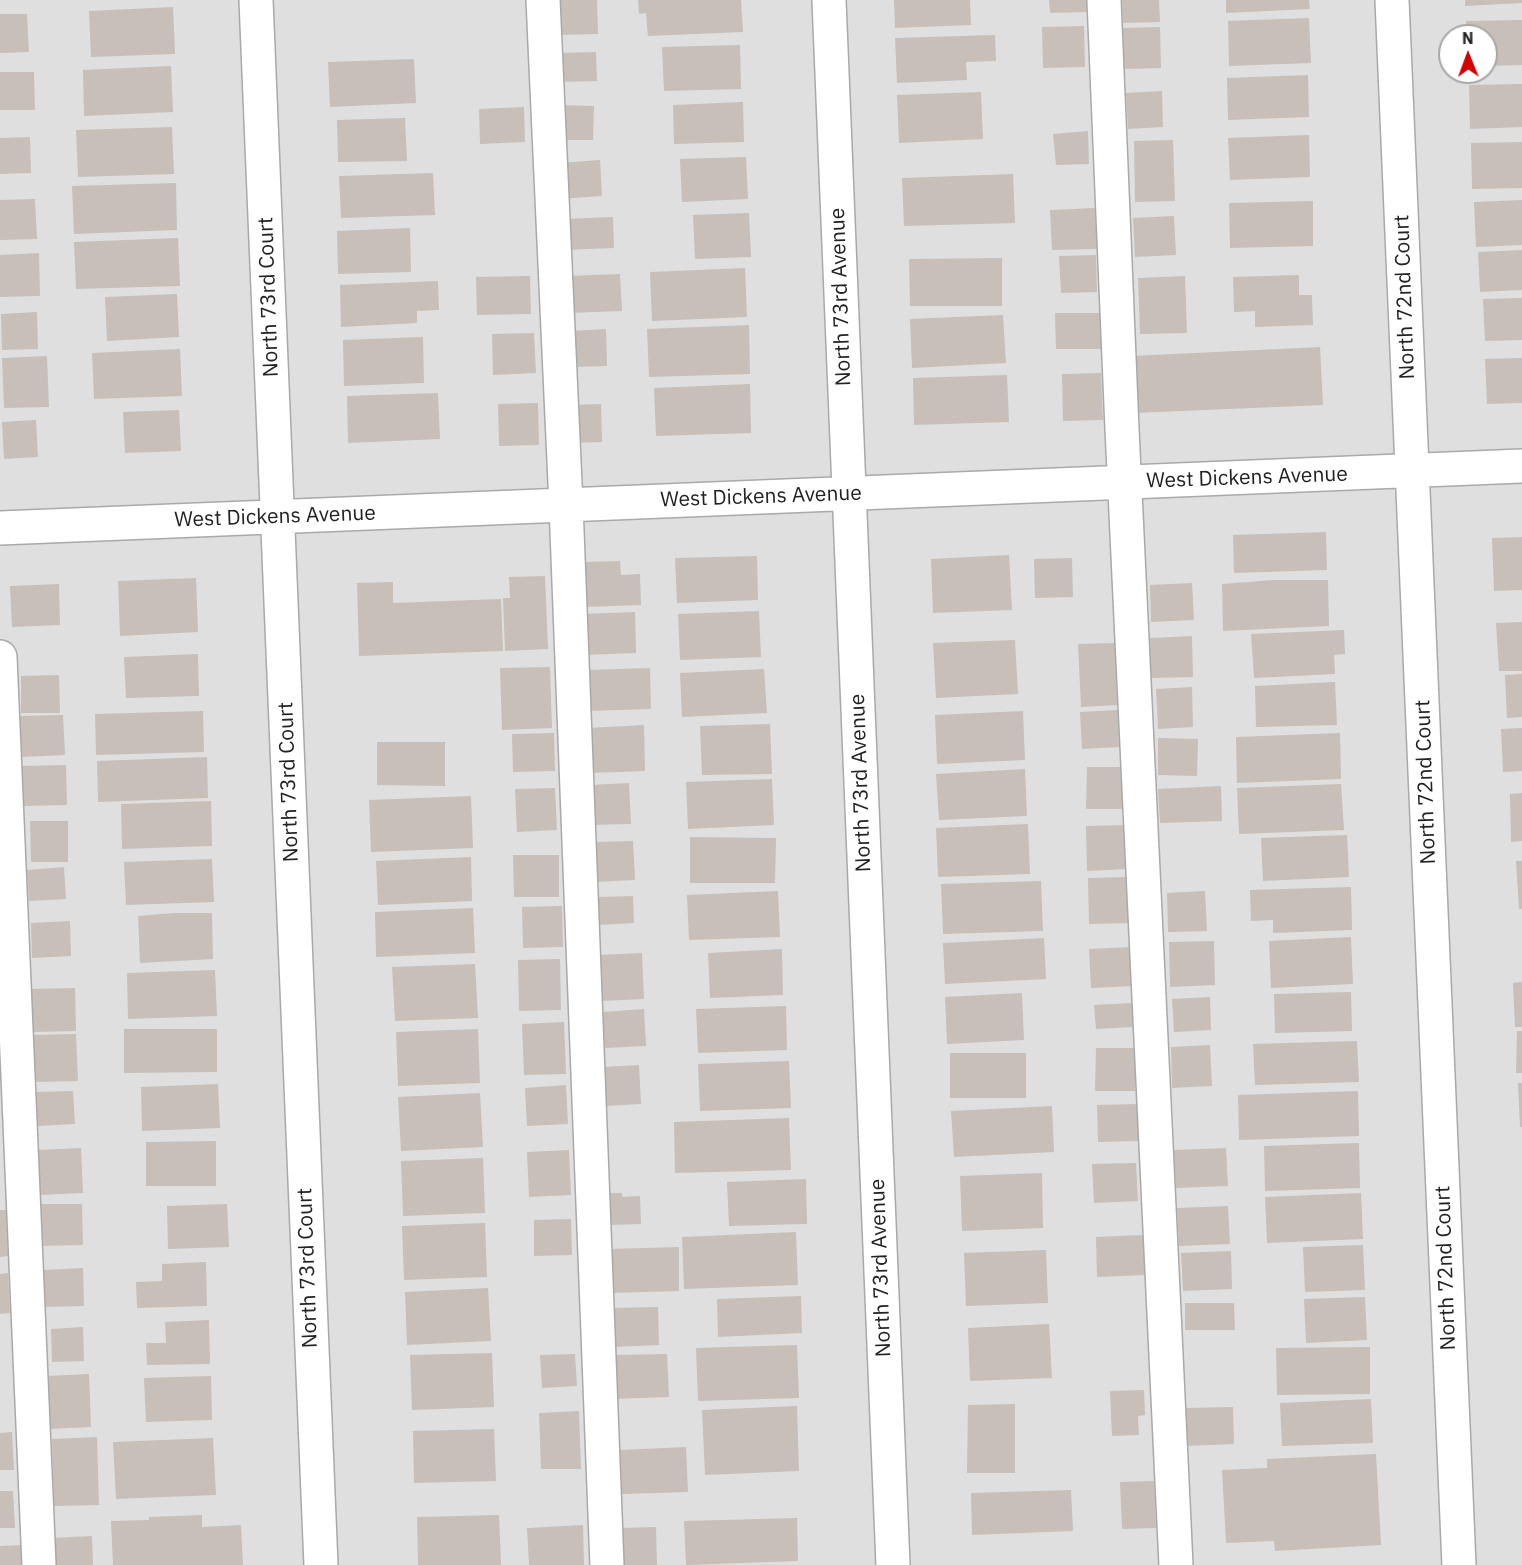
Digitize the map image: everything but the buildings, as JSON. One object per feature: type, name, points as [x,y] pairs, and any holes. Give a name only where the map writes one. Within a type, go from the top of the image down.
[{"type":"street","name":"North 73rd Court","points":[[256,0],[321,1565]]},
{"type":"street","points":[[543,0],[566,505],[607,1565]]},
{"type":"street","name":"North 73rd Avenue","points":[[829,0],[893,1565]]},
{"type":"street","points":[[1104,0],[1176,1565]]},
{"type":"street","name":"North 72nd Court","points":[[1392,0],[1459,1565]]},
{"type":"street","name":"West Dickens Avenue","points":[[0,528],[1522,466]]},
{"type":"street","points":[[0,657],[39,1565]]},
{"type":"shaded area","points":[[0,0],[1522,0],[1522,1565],[0,1565]]}]
